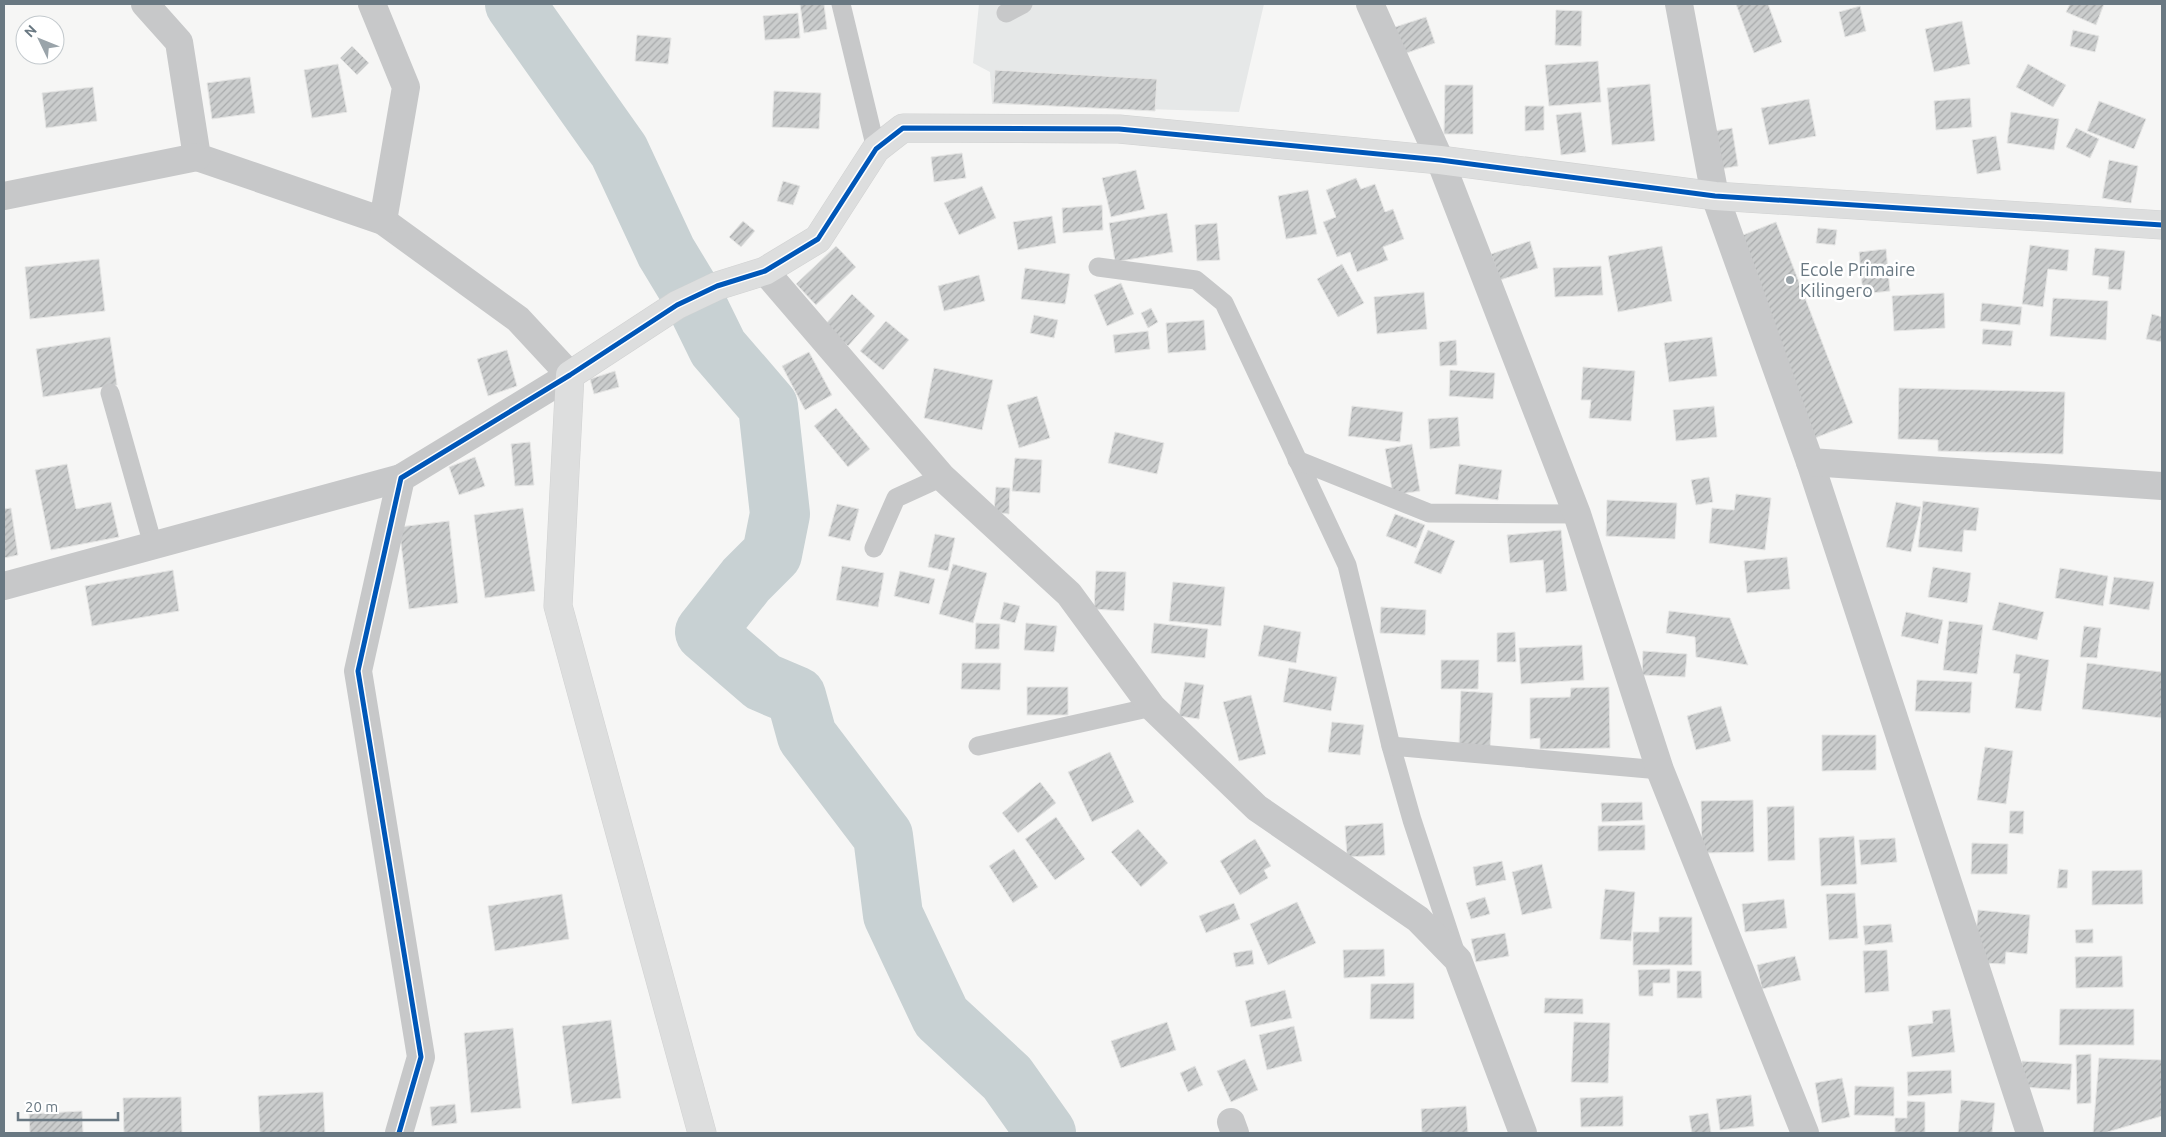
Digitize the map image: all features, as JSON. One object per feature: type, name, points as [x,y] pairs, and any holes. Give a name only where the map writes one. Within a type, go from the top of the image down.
[{"type":"street","points":[[145,4],[179,42],[197,157]]},
{"type":"street","points":[[372,4],[406,87],[383,221]]},
{"type":"street","points":[[1370,4],[1440,160],[1577,514],[1660,770],[1805,1133]]},
{"type":"street","points":[[1680,4],[1715,196],[1810,462],[2030,1133]]},
{"type":"street","points":[[4,586],[401,478],[570,375],[677,306],[717,286],[765,271],[818,238],[876,149],[903,128],[1119,129],[1440,160],[1715,196],[2162,225]]},
{"type":"street","points":[[4,196],[197,157],[383,221],[518,319],[570,375],[558,606],[702,1133]]},
{"type":"street","points":[[765,271],[942,477],[1069,594],[1152,707],[1257,808],[1418,919],[1458,960],[1522,1133]]},
{"type":"street","points":[[1810,462],[2162,486]]},
{"type":"street","points":[[399,1133],[421,1057],[358,671],[401,478]]},
{"type":"lane","points":[[841,4],[876,149]]},
{"type":"lane","points":[[1006,13],[1023,4]]},
{"type":"lane","points":[[1098,267],[1196,280],[1224,303],[1347,565],[1391,746],[1412,820],[1458,960]]},
{"type":"lane","points":[[110,393],[153,545]]},
{"type":"lane","points":[[1297,460],[1429,513],[1577,514]]},
{"type":"lane","points":[[874,548],[896,498],[942,477]]},
{"type":"lane","points":[[978,746],[1152,707]]},
{"type":"lane","points":[[1391,746],[1660,770]]},
{"type":"shaded area","points":[[979,4],[1264,4],[1239,112],[992,104],[990,72],[973,63]]},
{"type":"building","points":[[800,4],[824,4],[827,29],[804,33]]},
{"type":"building","points":[[1736,4],[1768,4],[1782,42],[1754,53]]},
{"type":"building","points":[[2070,4],[2104,4],[2096,25],[2066,12]]},
{"type":"building","points":[[1860,6],[1866,31],[1845,37],[1839,12]]},
{"type":"building","points":[[1556,10],[1582,11],[1581,46],[1555,45]]},
{"type":"building","points":[[798,13],[800,38],[765,40],[763,16]]},
{"type":"building","points":[[1426,17],[1435,43],[1401,55],[1392,28]]},
{"type":"building","points":[[1962,21],[1970,64],[1934,72],[1925,29]]},
{"type":"building","points":[[2073,30],[2099,36],[2095,52],[2070,46]]},
{"type":"building","points":[[637,35],[671,38],[668,64],[635,61]]},
{"type":"building","points":[[352,46],[369,63],[357,75],[340,58]]},
{"type":"building","points":[[1598,61],[1601,102],[1549,106],[1545,65]]},
{"type":"building","points":[[338,64],[347,112],[312,118],[304,70]]},
{"type":"building","points":[[2028,64],[2066,85],[2053,107],[2016,87]]},
{"type":"building","points":[[995,70],[1157,79],[1155,111],[993,103]]},
{"type":"building","points":[[250,77],[255,113],[212,119],[207,83]]},
{"type":"building","points":[[1650,84],[1655,141],[1612,145],[1607,88]]},
{"type":"building","points":[[1445,85],[1473,85],[1473,134],[1444,134]]},
{"type":"building","points":[[93,87],[97,121],[46,128],[42,93]]},
{"type":"building","points":[[774,91],[821,93],[819,129],[772,127]]},
{"type":"building","points":[[1970,98],[1972,127],[1936,130],[1934,101]]},
{"type":"building","points":[[1809,99],[1816,136],[1769,145],[1761,108]]},
{"type":"building","points":[[2099,101],[2146,119],[2134,149],[2087,131]]},
{"type":"building","points":[[1525,106],[1544,106],[1544,130],[1525,131]]},
{"type":"building","points":[[1581,112],[1586,152],[1561,155],[1556,115]]},
{"type":"building","points":[[2011,112],[2059,119],[2054,150],[2007,143]]},
{"type":"building","points":[[1732,128],[1738,166],[1720,169],[1714,131]]},
{"type":"building","points":[[2076,128],[2099,139],[2090,158],[2066,147]]},
{"type":"building","points":[[1996,136],[2001,170],[1977,174],[1972,140]]},
{"type":"building","points":[[962,153],[966,178],[934,182],[931,157]]},
{"type":"building","points":[[2109,160],[2138,166],[2131,203],[2102,198]]},
{"type":"building","points":[[1136,170],[1145,209],[1111,217],[1102,178]]},
{"type":"building","points":[[1356,178],[1361,189],[1375,184],[1385,212],[1393,209],[1404,239],[1383,247],[1388,260],[1357,272],[1350,252],[1337,257],[1323,222],[1336,217],[1326,190]]},
{"type":"building","points":[[783,181],[800,186],[793,205],[777,201]]},
{"type":"building","points":[[982,186],[996,218],[959,235],[944,203]]},
{"type":"building","points":[[1308,190],[1317,234],[1286,239],[1278,196]]},
{"type":"building","points":[[1102,205],[1103,230],[1063,233],[1062,208]]},
{"type":"building","points":[[1167,213],[1173,252],[1115,262],[1109,223]]},
{"type":"building","points":[[1052,216],[1056,243],[1018,250],[1013,222]]},
{"type":"building","points":[[743,221],[755,231],[741,247],[729,237]]},
{"type":"building","points":[[1776,222],[1853,423],[1805,442],[1728,241]]},
{"type":"building","points":[[1217,223],[1220,260],[1197,261],[1195,225]]},
{"type":"building","points":[[1818,228],[1837,230],[1835,245],[1816,243]]},
{"type":"building","points":[[1530,241],[1538,268],[1500,280],[1491,254]]},
{"type":"building","points":[[2030,245],[2069,250],[2067,271],[2048,269],[2043,307],[2022,304]]},
{"type":"building","points":[[836,246],[856,267],[816,305],[796,284]]},
{"type":"building","points":[[1662,246],[1672,301],[1618,312],[1608,256]]},
{"type":"building","points":[[2095,248],[2125,251],[2121,290],[2108,289],[2109,277],[2092,275]]},
{"type":"building","points":[[1886,249],[1890,291],[1863,294],[1859,252]]},
{"type":"building","points":[[99,259],[105,311],[30,319],[25,267]]},
{"type":"building","points":[[1342,264],[1364,303],[1338,317],[1317,279]]},
{"type":"building","points":[[1601,266],[1603,295],[1555,297],[1553,268]]},
{"type":"building","points":[[1025,268],[1070,274],[1065,304],[1021,299]]},
{"type":"building","points":[[979,275],[985,301],[944,311],[938,286]]},
{"type":"building","points":[[1121,283],[1134,314],[1107,326],[1094,295]]},
{"type":"building","points":[[1424,292],[1427,329],[1377,334],[1374,297]]},
{"type":"building","points":[[1944,293],[1945,328],[1894,331],[1892,296]]},
{"type":"building","points":[[852,294],[875,316],[848,346],[824,326]]},
{"type":"building","points":[[2053,298],[2108,301],[2106,340],[2050,336]]},
{"type":"building","points":[[1982,303],[2022,307],[2020,325],[1980,321]]},
{"type":"building","points":[[1151,308],[1158,322],[1148,328],[1141,313]]},
{"type":"building","points":[[2152,314],[2162,317],[2162,342],[2146,339]]},
{"type":"building","points":[[1034,315],[1058,320],[1054,338],[1030,333]]},
{"type":"building","points":[[1204,320],[1206,350],[1168,353],[1166,323]]},
{"type":"building","points":[[886,321],[909,340],[883,370],[860,351]]},
{"type":"building","points":[[1983,329],[2013,331],[2011,346],[1982,344]]},
{"type":"building","points":[[1148,331],[1150,349],[1115,353],[1113,335]]},
{"type":"building","points":[[110,337],[117,385],[43,397],[36,349]]},
{"type":"building","points":[[1712,337],[1717,376],[1669,382],[1664,343]]},
{"type":"building","points":[[1456,340],[1457,365],[1440,366],[1439,342]]},
{"type":"building","points":[[507,350],[517,386],[488,396],[477,359]]},
{"type":"building","points":[[809,352],[832,395],[805,410],[782,366]]},
{"type":"building","points":[[1583,367],[1635,371],[1631,421],[1589,418],[1591,400],[1581,400]]},
{"type":"building","points":[[934,368],[993,380],[982,430],[924,418]]},
{"type":"building","points":[[1450,370],[1495,373],[1493,399],[1449,396]]},
{"type":"building","points":[[615,371],[619,387],[594,394],[590,379]]},
{"type":"building","points":[[1899,388],[2065,392],[2063,454],[1938,451],[1938,440],[1898,439]]},
{"type":"building","points":[[1037,396],[1050,438],[1019,448],[1007,405]]},
{"type":"building","points":[[1352,406],[1403,412],[1400,442],[1348,436]]},
{"type":"building","points":[[1714,406],[1717,437],[1676,441],[1673,410]]},
{"type":"building","points":[[836,408],[870,449],[848,467],[814,426]]},
{"type":"building","points":[[1458,417],[1460,446],[1430,449],[1428,419]]},
{"type":"building","points":[[1115,432],[1164,443],[1157,474],[1108,463]]},
{"type":"building","points":[[530,442],[534,485],[515,486],[511,444]]},
{"type":"building","points":[[1412,444],[1420,491],[1393,495],[1385,449]]},
{"type":"building","points":[[475,457],[485,486],[459,495],[449,467]]},
{"type":"building","points":[[1015,458],[1042,460],[1040,493],[1012,491]]},
{"type":"building","points":[[67,464],[76,509],[111,502],[119,537],[51,550],[35,470]]},
{"type":"building","points":[[1459,464],[1502,470],[1498,500],[1455,494]]},
{"type":"building","points":[[1709,477],[1713,502],[1696,505],[1691,480]]},
{"type":"building","points":[[996,487],[1010,488],[1009,514],[994,512]]},
{"type":"building","points":[[1736,494],[1771,498],[1765,550],[1709,543],[1712,508],[1734,510]]},
{"type":"building","points":[[1607,500],[1677,503],[1675,539],[1606,536]]},
{"type":"building","points":[[1923,501],[1979,508],[1976,531],[1964,530],[1962,552],[1918,547]]},
{"type":"building","points":[[1896,502],[1921,507],[1911,552],[1886,547]]},
{"type":"building","points":[[837,504],[859,509],[850,541],[828,536]]},
{"type":"building","points":[[11,508],[18,555],[4,558],[4,509]]},
{"type":"building","points":[[523,508],[535,591],[485,598],[474,515]]},
{"type":"building","points":[[1395,514],[1425,525],[1416,548],[1386,536]]},
{"type":"building","points":[[449,521],[458,603],[409,609],[399,527]]},
{"type":"building","points":[[1428,530],[1455,541],[1441,574],[1414,563]]},
{"type":"building","points":[[1561,530],[1567,591],[1546,593],[1543,560],[1510,563],[1507,535]]},
{"type":"building","points":[[935,534],[955,538],[948,571],[928,567]]},
{"type":"building","points":[[1787,557],[1790,589],[1747,593],[1744,561]]},
{"type":"building","points":[[953,564],[987,573],[973,623],[939,614]]},
{"type":"building","points":[[842,566],[884,573],[878,607],[836,600]]},
{"type":"building","points":[[1933,567],[1971,573],[1967,603],[1928,597]]},
{"type":"building","points":[[2060,568],[2108,576],[2103,606],[2055,598]]},
{"type":"building","points":[[173,570],[179,611],[92,626],[85,586]]},
{"type":"building","points":[[900,571],[935,579],[929,604],[894,596]]},
{"type":"building","points":[[1096,571],[1126,572],[1124,611],[1094,609]]},
{"type":"building","points":[[2114,577],[2154,582],[2149,610],[2109,604]]},
{"type":"building","points":[[1173,582],[1225,587],[1221,626],[1169,621]]},
{"type":"building","points":[[1004,602],[1020,606],[1015,623],[1000,619]]},
{"type":"building","points":[[1999,602],[2044,612],[2037,640],[1992,630]]},
{"type":"building","points":[[1381,607],[1426,610],[1425,635],[1380,633]]},
{"type":"building","points":[[1669,611],[1730,618],[1748,665],[1696,657],[1695,637],[1666,633]]},
{"type":"building","points":[[1906,612],[1943,620],[1938,644],[1901,636]]},
{"type":"building","points":[[1949,621],[1983,625],[1977,674],[1943,670]]},
{"type":"building","points":[[976,623],[1000,624],[999,649],[975,649]]},
{"type":"building","points":[[1026,623],[1057,626],[1054,652],[1024,650]]},
{"type":"building","points":[[1154,623],[1208,629],[1205,658],[1151,653]]},
{"type":"building","points":[[1264,625],[1301,632],[1296,663],[1258,656]]},
{"type":"building","points":[[2084,626],[2101,628],[2097,658],[2080,657]]},
{"type":"building","points":[[1515,632],[1516,662],[1497,662],[1497,633]]},
{"type":"building","points":[[1582,645],[1584,680],[1521,684],[1519,648]]},
{"type":"building","points":[[1643,651],[1687,654],[1685,677],[1642,675]]},
{"type":"building","points":[[2016,654],[2049,660],[2041,711],[2015,708],[2020,674],[2013,673]]},
{"type":"building","points":[[1441,660],[1479,660],[1478,689],[1441,689]]},
{"type":"building","points":[[962,663],[1001,663],[1000,690],[961,689]]},
{"type":"building","points":[[2087,663],[2162,672],[2162,718],[2082,709]]},
{"type":"building","points":[[1289,668],[1337,677],[1331,711],[1283,702]]},
{"type":"building","points":[[1917,680],[1972,682],[1970,713],[1915,711]]},
{"type":"building","points":[[1185,682],[1204,685],[1199,719],[1179,716]]},
{"type":"building","points":[[1027,687],[1068,687],[1068,715],[1027,715]]},
{"type":"building","points":[[1609,687],[1610,748],[1540,749],[1540,738],[1530,739],[1530,698],[1570,697],[1571,688]]},
{"type":"building","points":[[1461,691],[1493,693],[1490,747],[1459,745]]},
{"type":"building","points":[[1251,695],[1266,754],[1239,761],[1223,702]]},
{"type":"building","points":[[1721,706],[1731,741],[1696,750],[1687,716]]},
{"type":"building","points":[[1332,722],[1364,725],[1360,755],[1328,752]]},
{"type":"building","points":[[1822,735],[1876,735],[1876,770],[1822,771]]},
{"type":"building","points":[[1985,747],[2013,751],[2006,804],[1977,800]]},
{"type":"building","points":[[1110,752],[1134,802],[1092,822],[1068,772]]},
{"type":"building","points":[[1040,782],[1056,803],[1018,833],[1002,813]]},
{"type":"building","points":[[1753,800],[1754,852],[1702,853],[1701,801]]},
{"type":"building","points":[[1642,802],[1643,820],[1602,822],[1601,803]]},
{"type":"building","points":[[1794,806],[1795,860],[1768,861],[1767,807]]},
{"type":"building","points":[[2010,811],[2024,811],[2023,834],[2009,833]]},
{"type":"building","points":[[1056,817],[1085,859],[1055,880],[1025,839]]},
{"type":"building","points":[[1383,823],[1385,855],[1347,857],[1345,826]]},
{"type":"building","points":[[1645,825],[1645,850],[1598,851],[1598,826]]},
{"type":"building","points":[[1138,829],[1168,863],[1141,887],[1111,852]]},
{"type":"building","points":[[1854,836],[1857,884],[1821,886],[1819,838]]},
{"type":"building","points":[[1895,838],[1897,862],[1861,865],[1859,840]]},
{"type":"building","points":[[1255,839],[1271,866],[1264,870],[1268,878],[1240,895],[1220,861]]},
{"type":"building","points":[[1972,843],[2008,844],[2007,874],[1971,874]]},
{"type":"building","points":[[1014,849],[1038,887],[1013,903],[989,866]]},
{"type":"building","points":[[1502,861],[1506,880],[1476,886],[1473,867]]},
{"type":"building","points":[[1542,864],[1552,908],[1522,915],[1512,872]]},
{"type":"building","points":[[2059,869],[2068,870],[2067,888],[2057,888]]},
{"type":"building","points":[[2142,870],[2143,904],[2092,905],[2092,871]]},
{"type":"building","points":[[1605,889],[1635,892],[1631,941],[1600,939]]},
{"type":"building","points":[[1855,893],[1858,938],[1829,940],[1826,894]]},
{"type":"building","points":[[562,894],[569,939],[495,951],[488,906]]},
{"type":"building","points":[[1485,897],[1490,914],[1471,919],[1466,903]]},
{"type":"building","points":[[1784,899],[1787,928],[1745,932],[1742,904]]},
{"type":"building","points":[[1297,902],[1316,943],[1268,965],[1250,924]]},
{"type":"building","points":[[1234,903],[1240,919],[1206,933],[1199,916]]},
{"type":"building","points":[[1978,910],[2030,915],[2027,954],[2006,952],[2005,964],[1982,963],[1975,949]]},
{"type":"building","points":[[1659,917],[1692,917],[1692,965],[1633,965],[1633,932],[1659,932]]},
{"type":"building","points":[[1891,924],[1893,942],[1865,945],[1863,926]]},
{"type":"building","points":[[2093,929],[2093,943],[2076,943],[2075,930]]},
{"type":"building","points":[[1505,933],[1509,956],[1476,962],[1471,939]]},
{"type":"building","points":[[1384,949],[1385,976],[1344,978],[1343,950]]},
{"type":"building","points":[[1252,950],[1254,964],[1236,967],[1233,953]]},
{"type":"building","points":[[1887,950],[1889,991],[1865,993],[1863,951]]},
{"type":"building","points":[[1795,956],[1801,980],[1762,989],[1757,965]]},
{"type":"building","points":[[2122,956],[2123,987],[2076,988],[2075,957]]},
{"type":"building","points":[[1670,969],[1670,983],[1653,983],[1653,996],[1639,996],[1638,970]]},
{"type":"building","points":[[1677,971],[1701,971],[1702,998],[1677,998]]},
{"type":"building","points":[[1414,983],[1414,1019],[1370,1019],[1371,984]]},
{"type":"building","points":[[1285,990],[1292,1018],[1251,1027],[1245,1001]]},
{"type":"building","points":[[1545,998],[1583,999],[1583,1014],[1544,1013]]},
{"type":"building","points":[[1950,1009],[1955,1052],[1912,1057],[1908,1026],[1933,1023],[1932,1011]]},
{"type":"building","points":[[2060,1009],[2134,1009],[2134,1045],[2059,1045]]},
{"type":"building","points":[[611,1020],[621,1098],[572,1104],[562,1026]]},
{"type":"building","points":[[1167,1022],[1176,1050],[1121,1068],[1111,1041]]},
{"type":"building","points":[[1574,1022],[1610,1023],[1608,1083],[1571,1082]]},
{"type":"building","points":[[1294,1026],[1302,1061],[1267,1070],[1259,1035]]},
{"type":"building","points":[[513,1028],[521,1108],[471,1113],[464,1033]]},
{"type":"building","points":[[2091,1054],[2091,1103],[2077,1104],[2076,1055]]},
{"type":"building","points":[[2099,1058],[2162,1060],[2162,1116],[2104,1133],[2093,1133]]},
{"type":"building","points":[[1245,1059],[1258,1090],[1231,1102],[1217,1071]]},
{"type":"building","points":[[2022,1061],[2072,1064],[2070,1090],[2020,1087]]},
{"type":"building","points":[[1195,1066],[1203,1085],[1188,1092],[1180,1073]]},
{"type":"building","points":[[1951,1070],[1952,1093],[1908,1096],[1907,1072]]},
{"type":"building","points":[[1842,1078],[1850,1117],[1822,1123],[1815,1083]]},
{"type":"building","points":[[1855,1086],[1894,1087],[1894,1116],[1854,1115]]},
{"type":"building","points":[[323,1092],[325,1133],[260,1133],[258,1096]]},
{"type":"building","points":[[1751,1095],[1754,1126],[1720,1130],[1716,1099]]},
{"type":"building","points":[[1623,1096],[1623,1126],[1581,1127],[1580,1098]]},
{"type":"building","points":[[181,1097],[182,1133],[124,1133],[123,1098]]},
{"type":"building","points":[[1961,1100],[1995,1103],[1992,1133],[1958,1133]]},
{"type":"building","points":[[1907,1101],[1925,1102],[1925,1133],[1895,1132],[1895,1118],[1907,1118]]},
{"type":"building","points":[[455,1104],[457,1123],[432,1126],[430,1107]]},
{"type":"building","points":[[1466,1106],[1468,1133],[1422,1133],[1421,1109]]},
{"type":"building","points":[[82,1111],[83,1133],[30,1133],[29,1114]]},
{"type":"building","points":[[1708,1113],[1711,1133],[1692,1133],[1689,1116]]},
{"type":"waterway","points":[[515,4],[619,151],[666,252],[692,295],[718,348],[768,406],[780,514],[772,554],[746,580],[705,632],[763,682],[796,696],[807,736],[883,836],[893,915],[941,1017],[1007,1078],[1046,1133]]},
{"type":"cycle path","points":[[399,1133],[421,1057],[358,671],[401,478],[570,375],[677,305],[717,286],[765,271],[818,239],[876,149],[903,128],[1119,129],[1440,160],[1715,196],[2162,225]]},
{"type":"place","name":"Ecole Primaire Kilingero","points":[[1790,280]]}]
